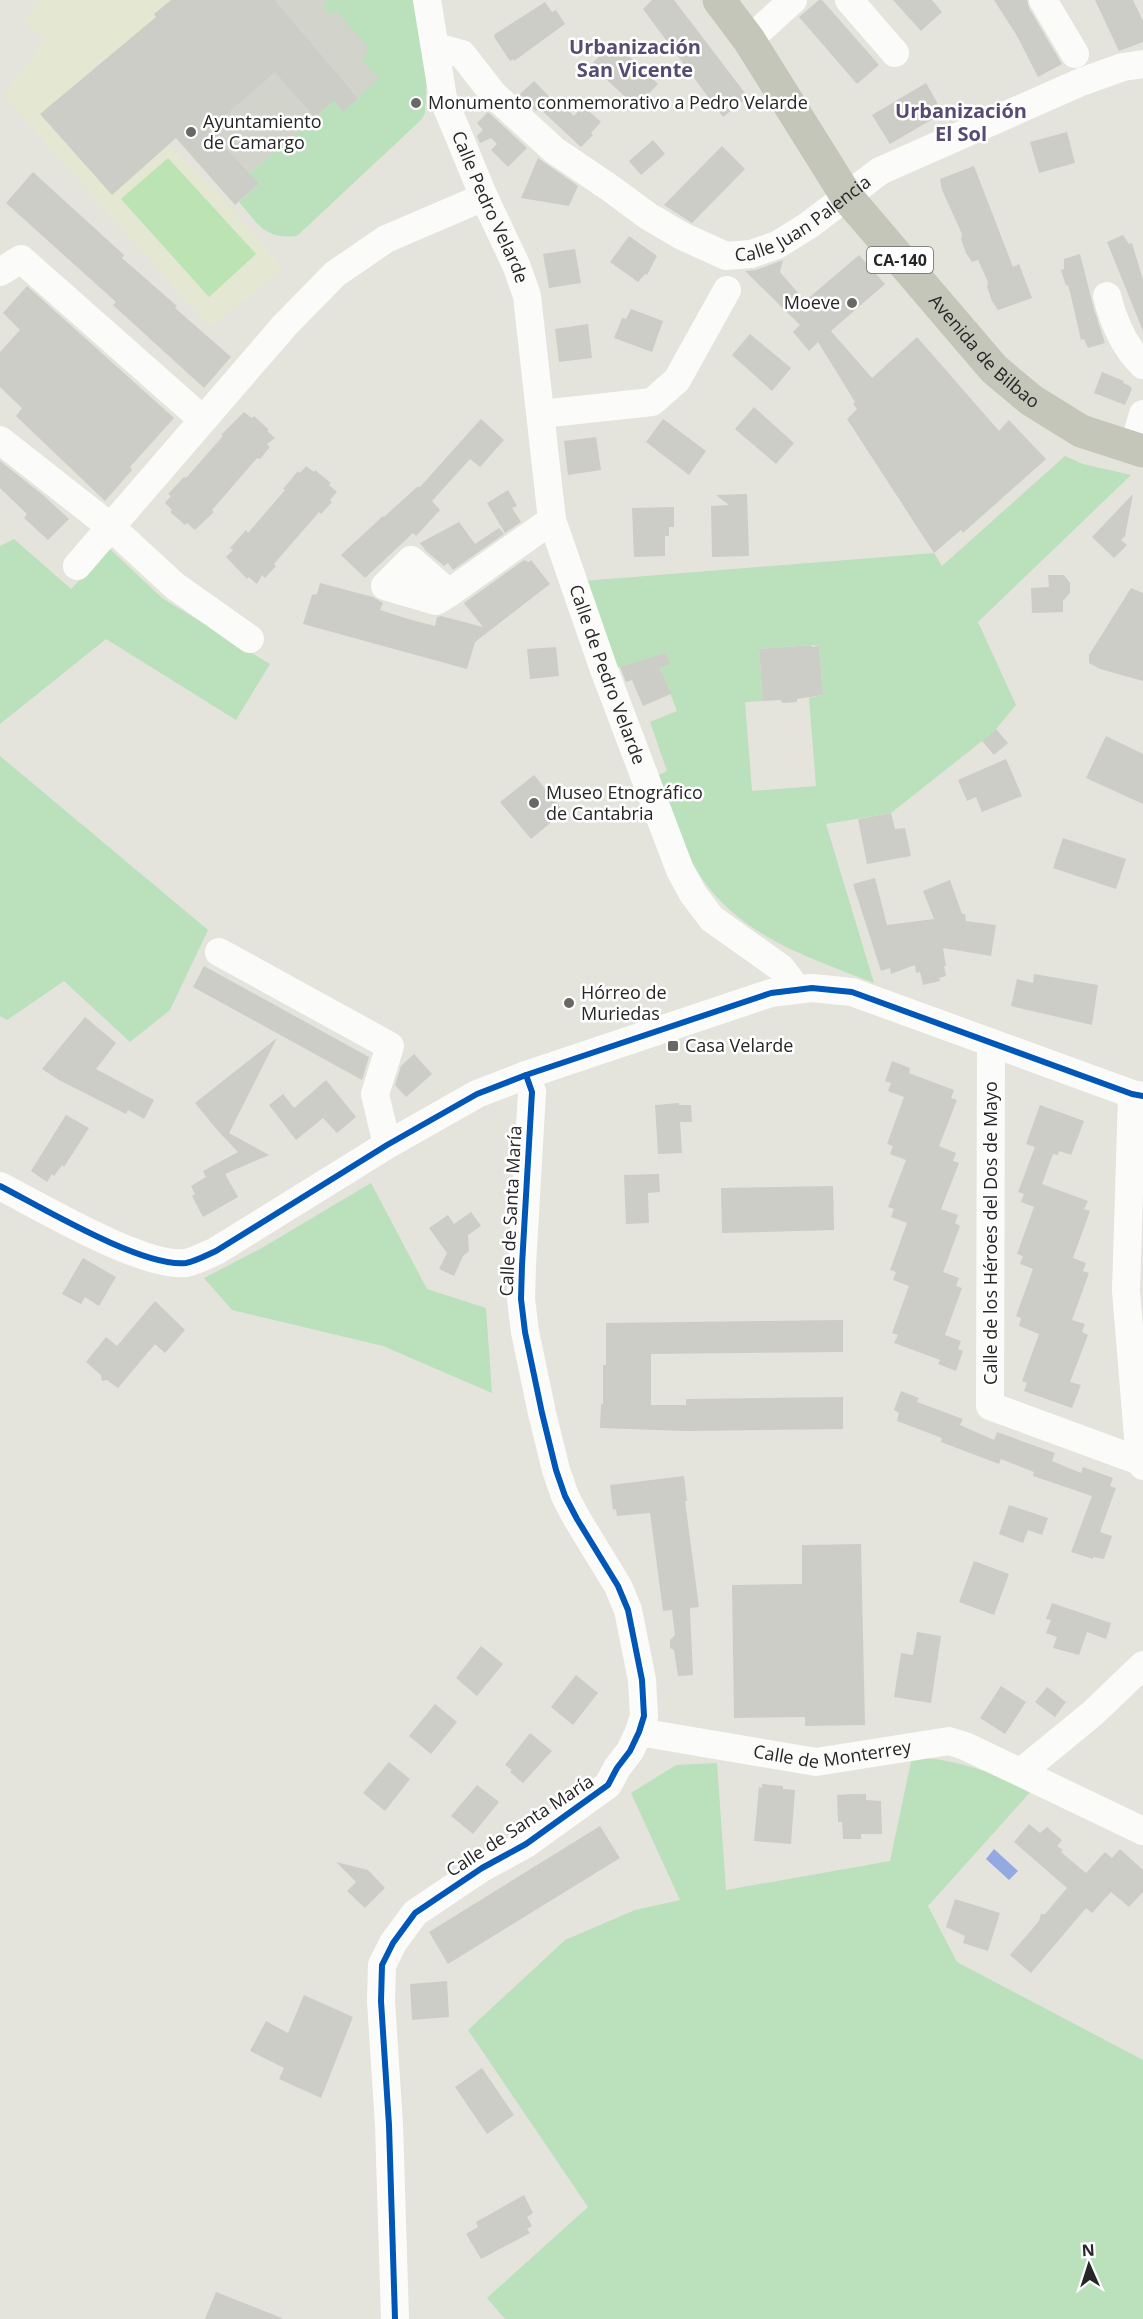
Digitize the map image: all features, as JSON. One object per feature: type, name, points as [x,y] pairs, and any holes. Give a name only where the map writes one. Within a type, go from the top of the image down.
[{"type":"main road","name":"Avenida de Bilbao","points":[[718,0],[749,40],[847,197],[994,369],[1031,400],[1081,431],[1138,450]]},
{"type":"street","name":"Calle Pedro Velarde","points":[[427,0],[443,98],[517,267],[526,296],[552,520]]},
{"type":"street","points":[[749,40],[793,0]]},
{"type":"street","points":[[849,0],[895,53]]},
{"type":"street","points":[[1043,0],[1075,54]]},
{"type":"street","name":"Calle Juan Palencia","points":[[436,48],[462,54],[494,95],[554,150],[682,237],[726,256],[751,254],[799,232],[880,171],[1080,82],[1123,67],[1143,64]]},
{"type":"street","points":[[77,566],[285,325],[335,274],[386,239],[484,196]]},
{"type":"street","points":[[0,272],[21,259],[202,419]]},
{"type":"street","points":[[541,414],[652,402],[677,381],[727,290]]},
{"type":"street","points":[[1107,296],[1115,323],[1143,365]]},
{"type":"street","points":[[1138,450],[1143,414]]},
{"type":"street","points":[[0,440],[112,528],[175,586],[250,639]]},
{"type":"street","points":[[449,593],[552,520]]},
{"type":"street","name":"Calle de Pedro Velarde","points":[[552,520],[603,667],[680,870],[693,894],[712,919],[781,968],[797,989]]},
{"type":"street","points":[[219,952],[390,1046],[375,1094],[387,1145]]},
{"type":"street","points":[[0,1186],[111,1243],[155,1260],[186,1263],[216,1251],[387,1145],[477,1094],[526,1075],[771,993],[828,988],[852,992],[1138,1095],[1126,1291],[1142,1464]]},
{"type":"street","name":"Calle de los Héroes del Dos de Mayo","points":[[991,1043],[990,1406],[1142,1464]]},
{"type":"street","name":"Calle de Santa María","points":[[395,2319],[389,2125],[381,2001],[382,1965],[393,1943],[415,1913],[482,1868],[526,1844],[608,1785],[639,1732],[644,1716],[645,1694],[628,1610],[618,1586],[577,1519],[566,1496],[545,1424],[525,1332],[521,1299],[532,1092],[526,1075]]},
{"type":"street","points":[[1021,1772],[1093,1713],[1143,1665]]},
{"type":"street","name":"Calle de Monterrey","points":[[639,1732],[816,1762],[949,1742],[965,1746],[1143,1831]]},
{"type":"shaded area","points":[[40,0],[414,0],[421,40],[343,112],[314,119],[238,27],[127,102],[227,203],[283,269],[210,327],[3,95],[45,40],[23,21]]},
{"type":"shaded area","points":[[275,0],[327,0],[322,6],[329,14],[337,11],[369,48],[362,60],[379,78],[358,98]]},
{"type":"shaded area","points":[[275,71],[314,119],[249,174],[209,130]]},
{"type":"green space","points":[[327,0],[414,0],[427,73],[425,113],[422,119],[297,236],[286,237],[263,229],[239,202],[258,185],[249,174],[334,101],[343,111],[358,98],[362,60],[365,53],[337,11],[329,14],[322,6]]},
{"type":"green space","points":[[168,158],[256,254],[209,297],[121,199]]},
{"type":"green space","points":[[1065,456],[1083,464],[1131,475],[978,622],[1016,705],[996,729],[891,813],[826,824],[874,983],[780,944],[738,917],[703,880],[682,843],[655,777],[667,771],[650,722],[677,711],[656,657],[613,669],[583,581],[934,553],[942,566]],"holes":[[[819,646],[823,695],[809,698],[816,786],[752,791],[745,702],[763,701],[759,649]]]},
{"type":"green space","points":[[14,539],[71,589],[110,549],[162,598],[270,664],[236,720],[106,639],[0,724],[0,546]]},
{"type":"green space","points":[[0,756],[208,930],[170,1010],[130,1042],[64,981],[7,1020],[0,1016]]},
{"type":"green space","points":[[371,1183],[427,1289],[486,1308],[492,1393],[383,1346],[232,1310],[204,1278],[260,1249]]},
{"type":"green space","points":[[912,1757],[943,1760],[1033,1789],[928,1906],[957,1962],[1143,2060],[1143,2319],[505,2319],[487,2298],[588,2207],[468,2030],[565,1940],[635,1910],[680,1900],[631,1793],[676,1765],[717,1763],[726,1890],[890,1861]]},
{"type":"water","points":[[994,1849],[1018,1871],[1009,1880],[986,1859]]},
{"type":"building","points":[[171,0],[275,0],[358,98],[343,112],[334,101],[314,118],[275,72],[209,130],[259,184],[235,205],[176,138],[112,195],[40,114],[156,17],[154,14]]},
{"type":"building","points":[[652,0],[674,0],[748,97],[723,117],[643,9]]},
{"type":"building","points":[[822,0],[879,65],[857,84],[799,17]]},
{"type":"building","points":[[893,0],[932,0],[942,12],[921,31]]},
{"type":"building","points":[[994,0],[1027,0],[1029,8],[1062,64],[1038,77],[1017,36]]},
{"type":"building","points":[[1095,0],[1133,0],[1143,21],[1143,42],[1119,51]]},
{"type":"building","points":[[545,2],[552,12],[556,10],[565,24],[514,61],[513,59],[510,61],[494,37],[495,34]]},
{"type":"building","points":[[613,41],[658,84],[636,107],[591,65]]},
{"type":"building","points":[[534,81],[564,112],[567,109],[574,116],[583,106],[601,122],[591,133],[593,135],[581,147],[539,108],[536,111],[519,95]]},
{"type":"building","points":[[926,83],[943,113],[890,144],[872,115]]},
{"type":"building","points":[[488,112],[527,148],[508,167],[491,150],[497,144],[491,138],[480,143],[477,136],[483,130],[477,123]]},
{"type":"building","points":[[1067,132],[1075,163],[1039,173],[1030,142]]},
{"type":"building","points":[[653,140],[665,154],[641,175],[629,161]]},
{"type":"building","points":[[722,146],[745,169],[692,223],[664,205]]},
{"type":"building","points":[[538,158],[578,186],[569,206],[521,198]]},
{"type":"building","points":[[974,166],[1013,267],[1019,264],[1032,298],[998,310],[992,301],[987,287],[988,282],[978,260],[972,262],[966,253],[961,239],[962,234],[942,190],[940,179]]},
{"type":"building","points":[[33,172],[124,255],[122,258],[177,306],[175,308],[231,357],[204,388],[113,305],[116,302],[6,203]]},
{"type":"building","points":[[1123,235],[1129,244],[1132,243],[1143,280],[1143,331],[1107,242]]},
{"type":"building","points":[[629,236],[657,256],[647,275],[645,274],[638,282],[610,262]]},
{"type":"building","points":[[575,249],[581,283],[549,288],[543,254]]},
{"type":"building","points":[[1080,254],[1105,343],[1088,348],[1084,339],[1081,340],[1068,285],[1066,286],[1061,270],[1064,269],[1064,259]]},
{"type":"building","points":[[859,255],[885,284],[831,331],[872,378],[917,337],[999,431],[1009,420],[1046,459],[963,533],[961,530],[934,553],[847,419],[857,409],[853,404],[855,402],[818,342],[809,351],[793,332],[800,325],[745,271],[756,270],[783,260],[780,272],[805,301]]},
{"type":"building","points":[[27,286],[174,418],[130,467],[132,470],[105,501],[16,416],[22,408],[0,387],[0,352],[20,330],[3,313]]},
{"type":"building","points":[[631,309],[663,321],[652,352],[614,338],[622,318],[626,319]]},
{"type":"building","points":[[588,324],[592,358],[559,362],[555,329]]},
{"type":"building","points":[[750,334],[791,368],[772,391],[732,355]]},
{"type":"building","points":[[1102,372],[1130,386],[1132,389],[1125,405],[1094,393]]},
{"type":"building","points":[[754,407],[794,443],[776,464],[735,429]]},
{"type":"building","points":[[244,412],[252,418],[254,416],[275,438],[267,444],[270,447],[260,459],[257,458],[212,510],[214,512],[195,530],[170,512],[172,510],[165,503],[171,496],[168,494],[184,477],[186,478],[223,436],[221,435]]},
{"type":"building","points":[[481,419],[504,440],[480,467],[470,459],[432,501],[440,510],[416,536],[413,533],[365,578],[341,555],[383,516],[417,487],[420,487]]},
{"type":"building","points":[[663,419],[706,451],[689,475],[646,442]]},
{"type":"building","points":[[596,437],[601,470],[568,475],[564,441]]},
{"type":"building","points":[[0,461],[69,519],[48,540],[24,518],[27,514],[0,488]]},
{"type":"building","points":[[306,466],[331,483],[329,485],[337,492],[330,500],[332,502],[321,514],[319,512],[274,564],[276,566],[265,578],[262,575],[257,584],[249,577],[247,579],[226,557],[233,550],[230,548],[246,530],[248,533],[285,490],[283,489],[298,471],[300,473]]},
{"type":"building","points":[[508,490],[517,506],[512,508],[521,522],[505,533],[487,503]]},
{"type":"building","points":[[747,494],[749,556],[712,557],[711,506],[729,505],[716,495]]},
{"type":"building","points":[[1133,494],[1125,536],[1121,540],[1127,545],[1114,558],[1092,537]]},
{"type":"building","points":[[674,507],[674,527],[669,527],[669,536],[665,536],[665,556],[634,557],[632,508]]},
{"type":"building","points":[[459,522],[475,544],[499,528],[504,534],[453,570],[448,563],[444,566],[420,543]]},
{"type":"building","points":[[524,560],[529,562],[531,560],[550,584],[475,642],[467,669],[303,624],[312,595],[317,594],[320,583],[373,597],[383,603],[380,610],[408,619],[435,626],[437,617],[441,616],[483,627],[464,603]]},
{"type":"building","points":[[1048,575],[1064,575],[1070,583],[1070,593],[1063,601],[1063,612],[1032,613],[1031,588],[1049,587]]},
{"type":"building","points":[[1131,588],[1143,593],[1143,681],[1100,669],[1089,663],[1089,655]]},
{"type":"building","points":[[811,645],[812,647],[819,646],[823,695],[797,699],[797,702],[763,701],[759,649]]},
{"type":"building","points":[[556,647],[559,676],[530,679],[527,649]]},
{"type":"building","points":[[666,653],[670,664],[660,668],[671,694],[643,706],[632,680],[626,682],[620,667]]},
{"type":"building","points":[[996,729],[1008,743],[994,755],[982,741]]},
{"type":"building","points":[[1106,736],[1143,754],[1143,804],[1086,778]]},
{"type":"building","points":[[1006,759],[1022,796],[982,812],[976,797],[967,801],[958,780]]},
{"type":"building","name":"Museo Etnográfico de Cantabria","points":[[534,775],[564,812],[531,839],[500,802]]},
{"type":"building","points":[[891,813],[895,829],[905,828],[911,856],[867,864],[858,819]]},
{"type":"building","points":[[1063,838],[1126,859],[1116,889],[1053,868]]},
{"type":"building","points":[[875,878],[887,925],[934,919],[923,891],[950,880],[966,921],[996,925],[991,956],[943,948],[946,976],[939,978],[940,981],[923,985],[920,972],[916,973],[915,965],[891,974],[890,968],[881,971],[853,884]]},
{"type":"building","points":[[204,966],[369,1057],[362,1080],[193,987]]},
{"type":"building","points":[[1034,974],[1098,985],[1092,1025],[1011,1006],[1017,979],[1033,983]]},
{"type":"building","points":[[85,1017],[116,1043],[96,1069],[154,1100],[144,1119],[128,1110],[126,1114],[42,1069]]},
{"type":"building","points":[[277,1038],[229,1133],[269,1155],[225,1174],[238,1197],[203,1217],[192,1196],[195,1194],[191,1186],[206,1177],[203,1171],[238,1152],[195,1103]]},
{"type":"building","points":[[414,1054],[432,1074],[406,1097],[395,1085],[401,1066]]},
{"type":"building","points":[[892,1061],[910,1068],[909,1073],[954,1090],[951,1098],[957,1100],[939,1146],[956,1153],[953,1161],[959,1163],[941,1209],[958,1215],[955,1223],[960,1226],[943,1272],[959,1278],[956,1286],[962,1288],[945,1335],[961,1341],[958,1349],[963,1351],[956,1371],[938,1364],[940,1360],[894,1343],[898,1335],[892,1333],[909,1286],[893,1280],[896,1272],[890,1270],[907,1223],[891,1217],[894,1209],[888,1207],[906,1160],[890,1154],[893,1146],[887,1144],[904,1097],[888,1091],[891,1083],[885,1081]]},
{"type":"building","points":[[326,1080],[356,1117],[337,1133],[323,1118],[296,1140],[269,1105],[283,1094],[294,1108]]},
{"type":"building","points":[[679,1103],[679,1105],[691,1105],[692,1122],[680,1122],[682,1153],[658,1154],[655,1105]]},
{"type":"building","points":[[1040,1105],[1084,1121],[1071,1155],[1059,1151],[1058,1155],[1053,1154],[1042,1184],[1088,1201],[1084,1209],[1090,1211],[1073,1258],[1086,1263],[1083,1271],[1089,1273],[1072,1320],[1085,1324],[1082,1332],[1088,1335],[1070,1382],[1081,1385],[1072,1408],[1024,1391],[1027,1383],[1022,1381],[1039,1334],[1019,1326],[1021,1318],[1016,1316],[1033,1269],[1020,1264],[1023,1256],[1017,1254],[1034,1207],[1021,1202],[1024,1194],[1018,1192],[1035,1147],[1026,1144]]},
{"type":"building","points":[[66,1115],[89,1128],[64,1167],[62,1165],[47,1182],[31,1171]]},
{"type":"building","points":[[659,1174],[660,1192],[648,1193],[649,1223],[626,1224],[624,1175]]},
{"type":"building","points":[[833,1186],[834,1230],[722,1233],[721,1188]]},
{"type":"building","points":[[471,1212],[481,1226],[468,1235],[469,1251],[463,1256],[454,1276],[439,1269],[447,1253],[429,1228],[448,1215],[454,1224]]},
{"type":"building","points":[[83,1258],[116,1277],[99,1306],[85,1297],[81,1304],[62,1294]]},
{"type":"building","points":[[155,1301],[185,1330],[165,1353],[155,1344],[118,1388],[107,1380],[102,1381],[101,1375],[86,1362],[106,1337],[117,1346]]},
{"type":"building","points":[[843,1320],[843,1352],[651,1354],[651,1405],[686,1405],[686,1399],[843,1397],[843,1429],[687,1431],[600,1428],[601,1404],[603,1404],[603,1365],[606,1365],[606,1323]]},
{"type":"building","points":[[901,1391],[919,1398],[917,1402],[963,1419],[960,1425],[994,1440],[997,1432],[1055,1453],[1052,1461],[1081,1473],[1083,1467],[1113,1478],[1110,1486],[1116,1488],[1100,1532],[1112,1536],[1104,1559],[1093,1557],[1093,1559],[1071,1552],[1092,1496],[1033,1476],[1034,1472],[1001,1459],[999,1464],[941,1442],[942,1438],[897,1421],[899,1413],[894,1410]]},
{"type":"building","points":[[684,1476],[687,1501],[685,1501],[699,1607],[690,1608],[693,1675],[678,1676],[674,1650],[670,1648],[670,1640],[675,1635],[672,1610],[663,1611],[650,1513],[617,1516],[616,1509],[613,1510],[610,1485]]},
{"type":"building","points":[[1009,1505],[1048,1518],[1042,1535],[1028,1530],[1023,1543],[999,1534]]},
{"type":"building","points":[[861,1544],[865,1725],[805,1726],[805,1717],[734,1718],[732,1585],[802,1584],[802,1545]]},
{"type":"building","points":[[974,1561],[1009,1574],[994,1615],[959,1602]]},
{"type":"building","points":[[1052,1603],[1111,1623],[1106,1639],[1087,1632],[1079,1655],[1053,1648],[1057,1637],[1046,1633],[1051,1620],[1046,1619]]},
{"type":"building","points":[[917,1632],[941,1636],[931,1703],[894,1697],[901,1653],[913,1655]]},
{"type":"building","points":[[481,1646],[503,1664],[477,1696],[456,1678]]},
{"type":"building","points":[[576,1675],[598,1693],[573,1725],[551,1707]]},
{"type":"building","points":[[1001,1686],[1026,1702],[1005,1734],[980,1718]]},
{"type":"building","points":[[1047,1687],[1066,1702],[1055,1717],[1035,1702]]},
{"type":"building","points":[[435,1704],[457,1722],[431,1754],[409,1736]]},
{"type":"building","points":[[530,1733],[552,1751],[523,1783],[505,1765]]},
{"type":"building","points":[[389,1762],[410,1779],[385,1811],[363,1793]]},
{"type":"building","points":[[762,1784],[795,1790],[791,1844],[754,1841],[759,1787],[762,1788]]},
{"type":"building","points":[[477,1785],[499,1802],[473,1834],[451,1816]]},
{"type":"building","points":[[866,1794],[866,1800],[881,1801],[882,1834],[861,1834],[861,1839],[843,1839],[842,1822],[838,1822],[837,1795]]},
{"type":"building","points":[[1029,1824],[1040,1833],[1047,1827],[1062,1840],[1057,1846],[1063,1850],[1061,1852],[1086,1873],[1105,1852],[1112,1858],[1120,1849],[1143,1870],[1143,1892],[1129,1907],[1111,1892],[1092,1913],[1086,1908],[1031,1973],[1010,1955],[1039,1921],[1041,1914],[1045,1914],[1067,1888],[1014,1842]]},
{"type":"building","points":[[600,1826],[620,1858],[448,1964],[429,1932]]},
{"type":"building","points":[[336,1862],[368,1870],[385,1888],[365,1908],[347,1891],[356,1882]]},
{"type":"building","points":[[955,1899],[1000,1913],[988,1951],[963,1943],[965,1936],[946,1927]]},
{"type":"building","points":[[447,1981],[449,2017],[412,2020],[410,1984]]},
{"type":"building","points":[[304,1995],[353,2017],[321,2098],[279,2079],[284,2068],[250,2051],[266,2021],[288,2033]]},
{"type":"building","points":[[482,2068],[514,2115],[487,2134],[455,2087]]},
{"type":"building","points":[[524,2195],[533,2213],[527,2217],[532,2226],[527,2229],[530,2233],[481,2259],[466,2234],[478,2227],[476,2222]]},
{"type":"building","points":[[216,2292],[282,2318],[282,2319],[205,2319]]},
{"type":"cycle path","points":[[0,1186],[119,1246],[167,1262],[186,1263],[216,1251],[387,1145],[477,1094],[526,1075],[771,993],[812,988],[852,992],[1132,1094],[1143,1096]]},
{"type":"cycle path","points":[[395,2319],[389,2125],[381,2001],[382,1965],[393,1943],[415,1913],[482,1868],[526,1844],[608,1785],[630,1751],[644,1716],[642,1680],[628,1610],[618,1586],[565,1496],[542,1413],[525,1332],[521,1299],[532,1092],[526,1075]]},
{"type":"place","name":"Monumento conmemorativo a Pedro Velarde","points":[[416,103]]},
{"type":"place","name":"Ayuntamiento de Camargo","points":[[191,132]]},
{"type":"place","name":"Moeve","points":[[852,303]]},
{"type":"place","name":"Museo Etnográfico de Cantabria","points":[[534,803]]},
{"type":"place","name":"Hórreo de Muriedas","points":[[569,1003]]},
{"type":"place","name":"Casa Velarde","points":[[673,1046]]},
{"type":"district","name":"Urbanización San Vicente","points":[[635,58]]},
{"type":"district","name":"Urbanización El Sol","points":[[961,122]]}]
